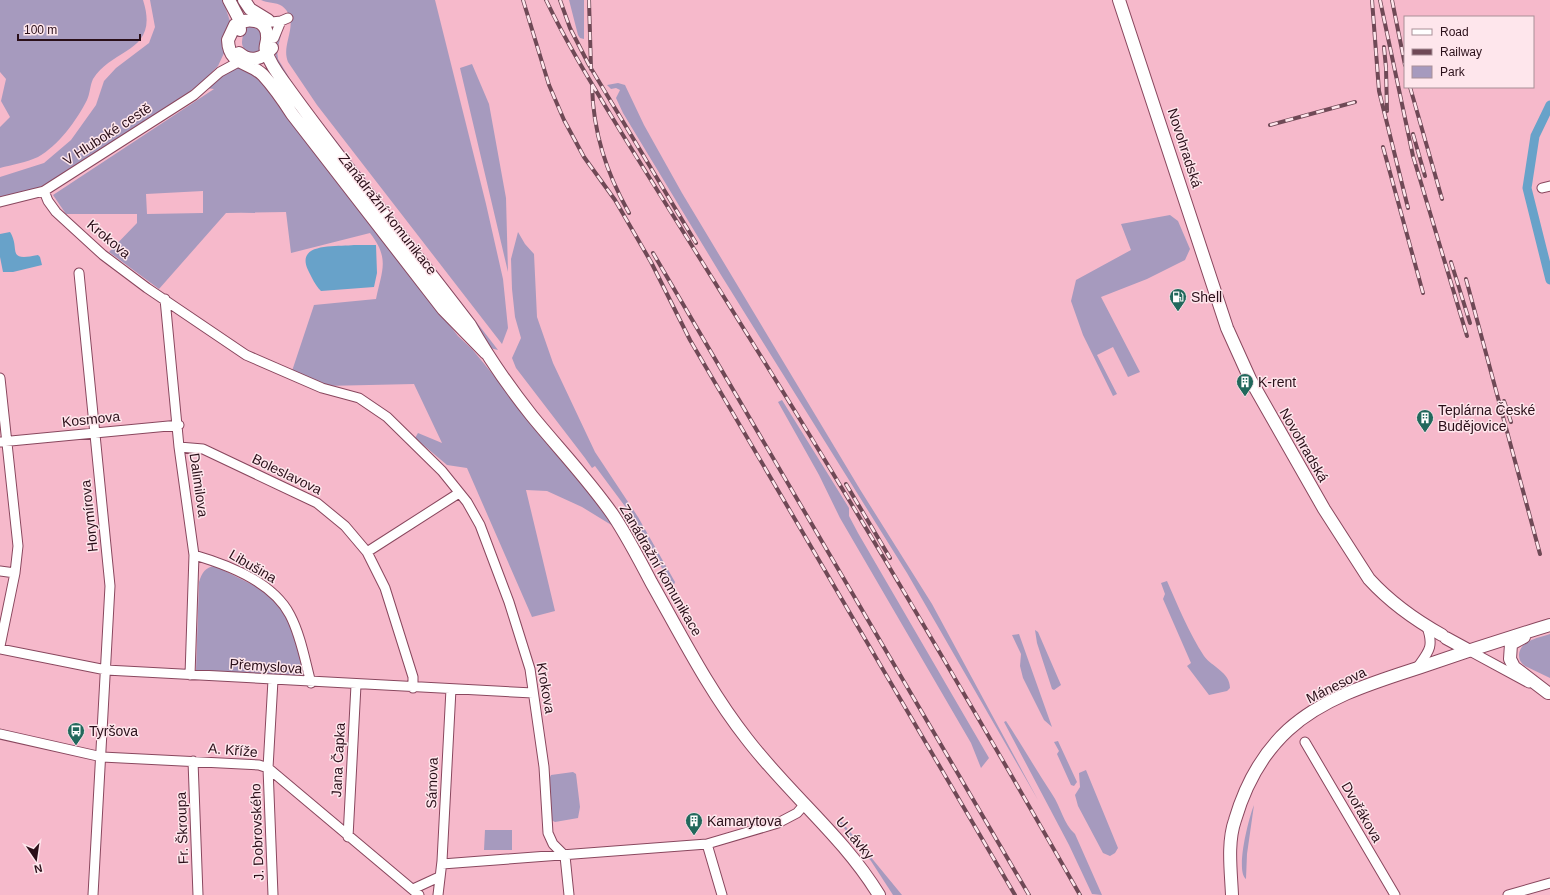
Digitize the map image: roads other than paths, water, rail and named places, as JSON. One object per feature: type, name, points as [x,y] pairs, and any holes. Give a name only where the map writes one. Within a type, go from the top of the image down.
[{"type":"main road","points":[[228,0],[236,26],[240,30],[237,36],[236,45],[239,52],[245,59]]},
{"type":"main road","points":[[240,0],[246,14],[270,21]]},
{"type":"main road","points":[[236,26],[228,40],[229,49],[245,59],[259,58],[271,47],[274,32],[270,21],[250,9],[244,0]]},
{"type":"main road","name":"Novohradská","points":[[1119,0],[1227,328],[1250,380],[1324,509],[1369,579],[1386,596],[1427,627],[1468,650]]},
{"type":"main road","points":[[236,26],[270,21]]},
{"type":"main road","points":[[270,21],[264,27],[267,34],[265,48],[271,47]]},
{"type":"main road","name":"Zanádražní komunikace","points":[[271,47],[275,70],[287,87],[470,326],[486,353],[532,416],[581,472],[613,515],[684,640],[729,715],[748,740],[804,805]]},
{"type":"main road","name":"Zanádražní komunikace","points":[[245,59],[262,64],[274,88],[292,114],[443,309],[486,353]]},
{"type":"main road","name":"Mánesova","points":[[1232,895],[1231,842],[1234,821],[1250,782],[1268,752],[1289,729],[1315,710],[1346,694],[1468,650],[1550,625]]},
{"type":"main road","points":[[1536,629],[1511,644],[1510,659],[1514,667],[1549,694]]},
{"type":"main road","name":"U Lávky","points":[[804,805],[850,852],[879,895]]},
{"type":"street","name":"V Hluboké cestě","points":[[220,72],[226,61],[229,49]]},
{"type":"street","name":"V Hluboké cestě","points":[[0,202],[44,191],[194,95],[220,72],[245,59]]},
{"type":"street","name":"Krokova","points":[[44,191],[48,201],[56,212],[98,250],[147,288],[246,355],[322,388],[359,398],[387,417],[442,471],[467,502],[480,525],[509,602],[530,669],[544,767],[548,833],[553,844],[564,856]]},
{"type":"street","name":"Horymírova","points":[[79,273],[110,586],[102,757]]},
{"type":"street","name":"Dalimilova","points":[[165,299],[179,425],[180,447],[194,555],[190,676]]},
{"type":"street","points":[[0,378],[3,442],[17,540],[15,573],[0,646]]},
{"type":"street","name":"Kosmova","points":[[3,442],[179,425]]},
{"type":"street","name":"Boleslavova","points":[[180,447],[203,449],[317,503],[345,526],[367,552],[386,588],[413,677],[414,688]]},
{"type":"street","points":[[367,552],[459,493]]},
{"type":"street","name":"Libušina","points":[[194,555],[216,561],[241,573],[264,587],[278,598],[293,620],[311,683]]},
{"type":"street","points":[[0,571],[15,573]]},
{"type":"street","points":[[1417,668],[1431,648],[1431,639],[1427,627]]},
{"type":"street","name":"Přemyslova","points":[[0,649],[106,670],[311,683],[533,694]]},
{"type":"street","name":"Novohradská","points":[[1468,650],[1549,694]]},
{"type":"street","name":"J. Dobrovského","points":[[273,680],[268,768],[273,895]]},
{"type":"street","name":"Jana Čapka","points":[[348,837],[356,685]]},
{"type":"street","name":"Sámova","points":[[438,895],[439,877],[442,864],[451,690]]},
{"type":"street","name":"A. Kříže","points":[[0,734],[102,757],[259,765],[268,768],[348,837],[416,892]]},
{"type":"street","name":"Dvořákova","points":[[1305,742],[1395,895]]},
{"type":"street","points":[[93,895],[102,757]]},
{"type":"street","name":"Fr. Škroupa","points":[[193,761],[198,895]]},
{"type":"street","points":[[442,864],[564,856],[707,844],[778,823],[797,813],[804,805]]},
{"type":"street","points":[[707,844],[722,895]]},
{"type":"street","points":[[564,856],[568,895]]},
{"type":"street","points":[[416,892],[439,877]]},
{"type":"street","points":[[1508,895],[1550,883]]},
{"type":"water","points":[[10,232],[18,255],[21,257],[28,257],[38,255],[42,265],[13,272],[3,272],[0,257],[0,234]]},
{"type":"water","points":[[376,245],[377,273],[374,287],[321,291],[315,284],[308,270],[306,261],[307,255],[312,250],[329,246]]},
{"type":"waterway","points":[[1550,105],[1535,136],[1527,188],[1550,280]]},
{"type":"railway","points":[[523,0],[549,85],[564,120],[584,157],[615,200],[651,262],[690,340],[1015,895]]},
{"type":"railway","points":[[546,0],[601,100],[799,417],[881,553],[1080,895]]},
{"type":"railway","points":[[560,0],[570,28],[589,65],[696,243]]},
{"type":"railway","points":[[589,0],[591,69]]},
{"type":"railway","points":[[1372,0],[1379,91],[1408,208]]},
{"type":"railway","points":[[1380,0],[1413,156],[1467,336]]},
{"type":"railway","points":[[1392,0],[1404,60]]},
{"type":"railway","points":[[1384,47],[1387,111]]},
{"type":"railway","points":[[592,85],[595,119],[602,151],[607,167],[629,213]]},
{"type":"railway","points":[[1410,88],[1442,199]]},
{"type":"railway","points":[[1270,125],[1355,102]]},
{"type":"railway","points":[[1413,134],[1425,176]]},
{"type":"railway","points":[[1383,147],[1423,293]]},
{"type":"railway","points":[[653,253],[1029,895]]},
{"type":"railway","points":[[1451,262],[1470,323]]},
{"type":"railway","points":[[1466,279],[1540,554]]},
{"type":"railway","points":[[1504,401],[1511,422]]},
{"type":"railway","points":[[846,484],[890,558]]},
{"type":"place","name":"Shell","points":[[1178,312]]},
{"type":"place","name":"K-rent","points":[[1245,397]]},
{"type":"place","name":"Teplárna České Budějovice","points":[[1425,433]]},
{"type":"place","name":"Tyršova","points":[[76,746]]},
{"type":"place","name":"Kamarytova","points":[[694,836]]}]
